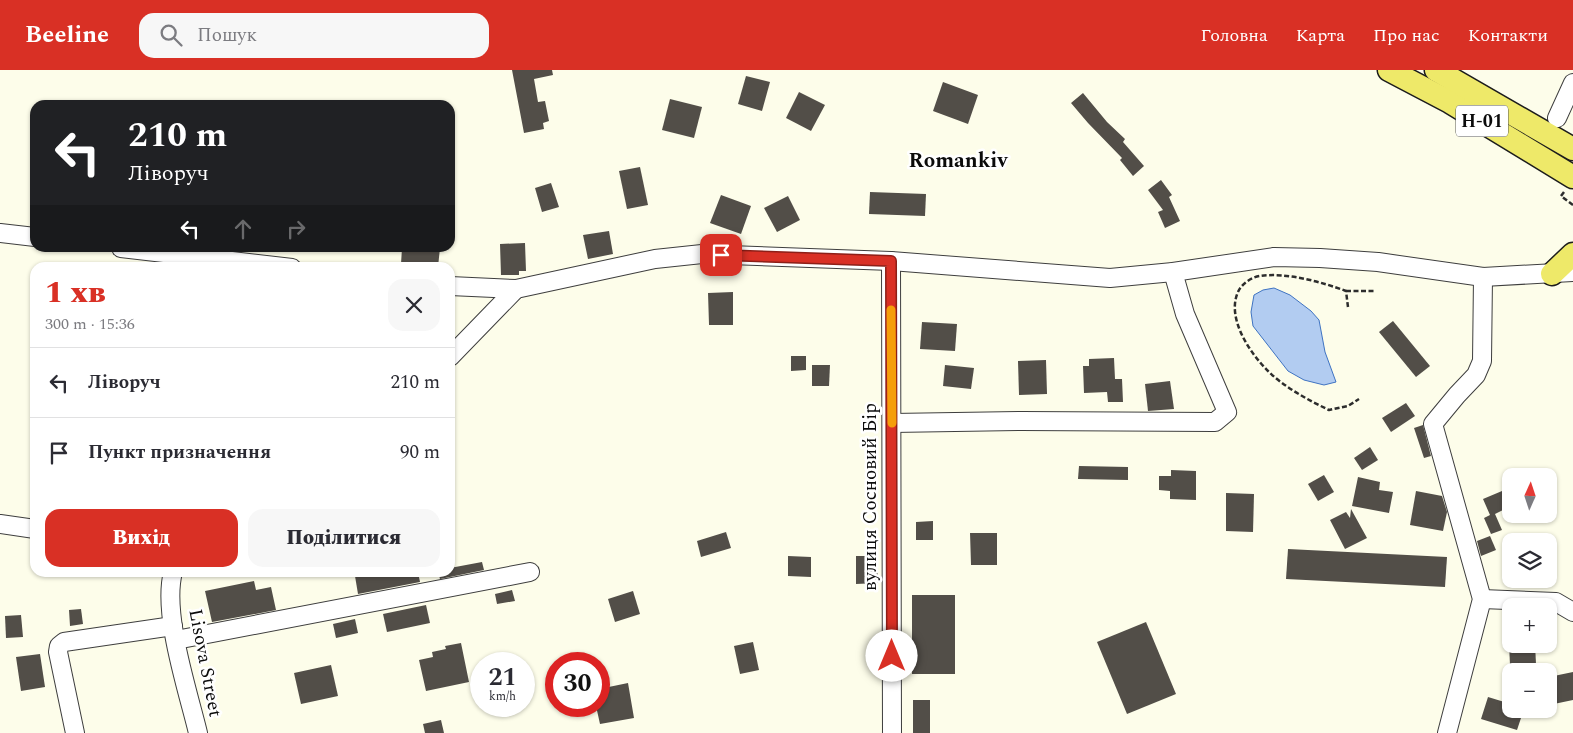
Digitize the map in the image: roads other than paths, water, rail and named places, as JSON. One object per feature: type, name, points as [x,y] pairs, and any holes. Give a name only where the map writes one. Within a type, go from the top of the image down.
[{"type":"main road","name":"Н-01","points":[[1389,70],[1450,102],[1573,177]]},
{"type":"main road","name":"Н-01","points":[[1436,70],[1573,149]]},
{"type":"main road","points":[[1563,273],[1573,254]]},
{"type":"street","points":[[1558,118],[1573,83]]},
{"type":"street","points":[[0,233],[30,236]]},
{"type":"street","points":[[156,252],[241,262]]},
{"type":"street","points":[[455,286],[516,289],[655,259],[702,254],[891,261],[1110,278],[1172,272],[1274,258],[1320,258],[1378,262],[1484,277],[1563,273]]},
{"type":"street","name":"вулиця Сосновий Бір","points":[[891,261],[892,733]]},
{"type":"street","points":[[892,423],[1021,421],[1215,422],[1227,412],[1185,314],[1172,272]]},
{"type":"street","points":[[1447,733],[1482,599],[1433,424],[1456,395],[1476,375],[1482,362],[1484,277]]},
{"type":"street","points":[[455,352],[516,289]]},
{"type":"street","points":[[0,524],[30,528]]},
{"type":"street","points":[[75,733],[58,652],[59,646],[64,642],[174,633],[530,572]]},
{"type":"street","name":"Lisova Street","points":[[172,577],[174,633],[198,733]]},
{"type":"street","points":[[1482,599],[1556,602],[1573,612]]},
{"type":"water","points":[[1274,288],[1290,295],[1311,311],[1319,320],[1325,352],[1336,382],[1324,385],[1304,380],[1288,371],[1253,326],[1251,312],[1254,295],[1263,290]]},
{"type":"district","name":"Romankiv","points":[[958,161]]}]
